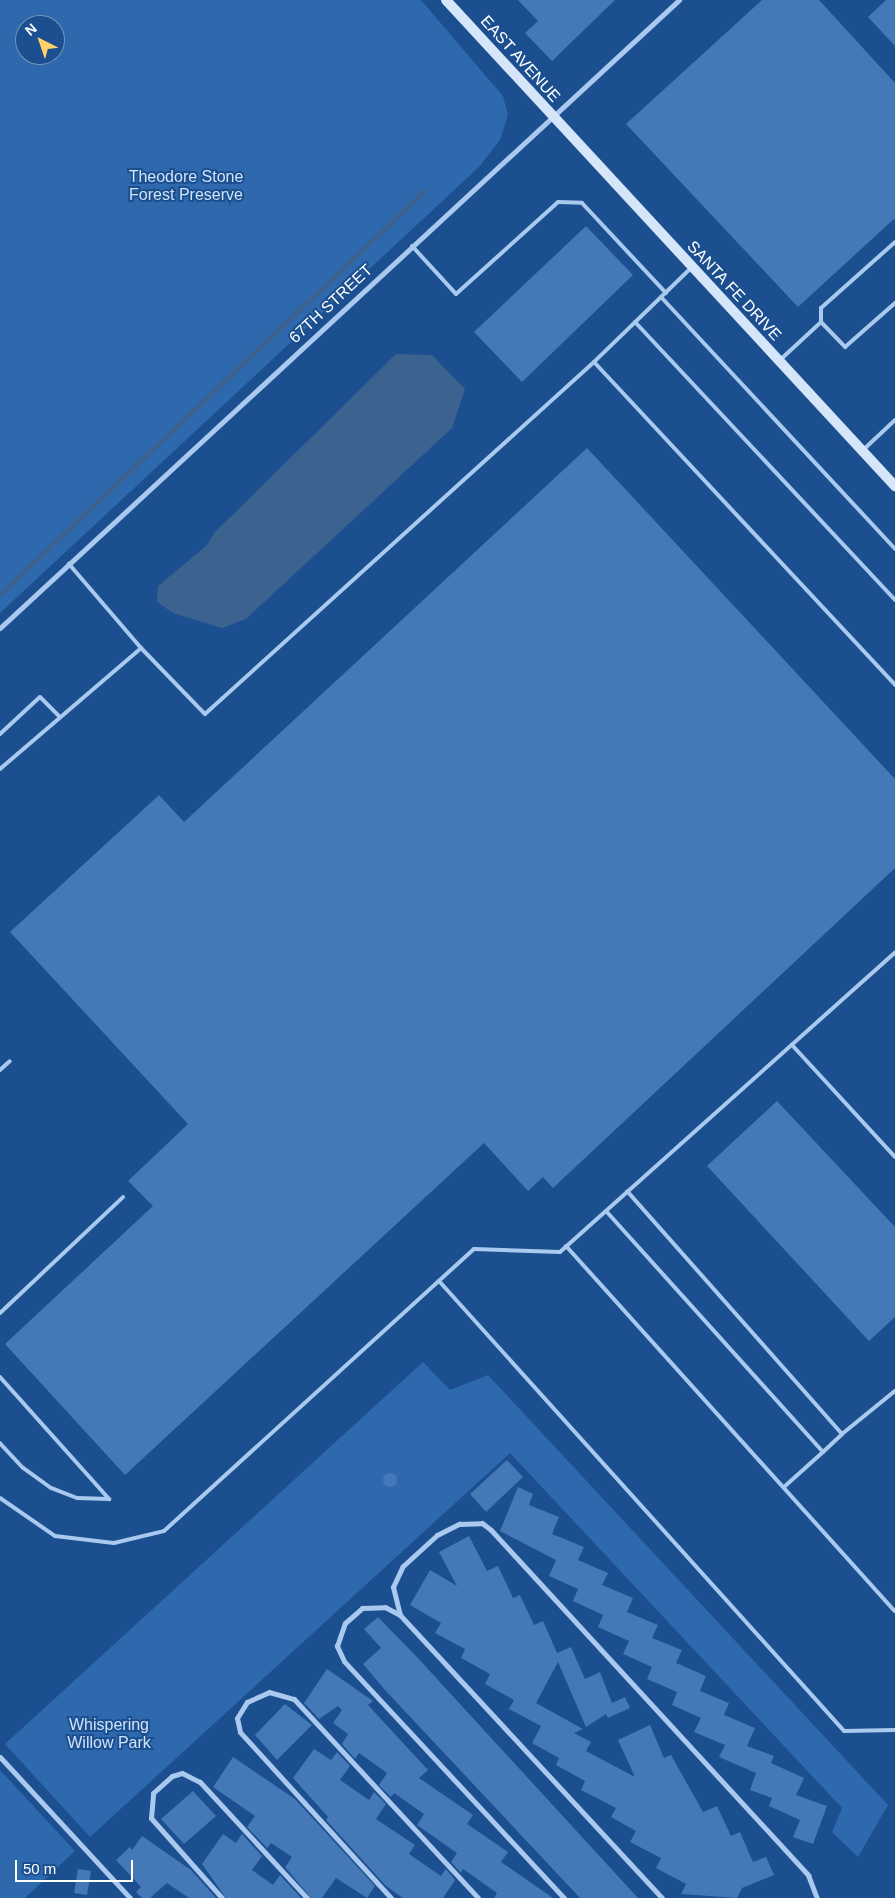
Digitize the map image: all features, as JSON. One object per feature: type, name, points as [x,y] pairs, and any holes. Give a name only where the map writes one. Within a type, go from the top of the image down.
[{"type":"street","name":"EAST AVENUE","points":[[446,0],[551,117]]},
{"type":"street","name":"67TH STREET","points":[[0,628],[679,0]]},
{"type":"street","name":"SANTA FE DRIVE","points":[[551,117],[895,486]]},
{"type":"street","points":[[400,1615],[394,1587],[411,1556],[449,1528],[482,1524],[808,1875],[818,1897]]},
{"type":"street","points":[[564,1898],[340,1654],[337,1646],[345,1623],[362,1608],[385,1608],[400,1615],[662,1898]]},
{"type":"street","points":[[391,1898],[240,1732],[237,1718],[247,1702],[269,1692],[294,1699],[478,1898]]},
{"type":"street","points":[[0,1757],[130,1898]]},
{"type":"street","points":[[222,1898],[151,1818],[153,1792],[172,1776],[182,1774],[200,1782],[307,1898]]},
{"type":"lane","points":[[412,246],[456,294],[558,202],[582,203],[666,293]]},
{"type":"lane","points":[[895,242],[821,308],[821,322],[845,348],[895,303]]},
{"type":"lane","points":[[69,564],[141,648],[205,714],[594,362],[692,267]]},
{"type":"lane","points":[[661,297],[895,549]]},
{"type":"lane","points":[[636,322],[895,600]]},
{"type":"lane","points":[[779,361],[821,322]]},
{"type":"lane","points":[[594,362],[895,685]]},
{"type":"lane","points":[[862,451],[895,420]]},
{"type":"lane","points":[[0,769],[141,648]]},
{"type":"lane","points":[[0,734],[40,697],[60,717]]},
{"type":"lane","points":[[0,1498],[56,1536],[114,1544],[164,1531],[474,1249],[560,1252],[895,953]]},
{"type":"lane","points":[[792,1044],[895,1157]]},
{"type":"lane","points":[[0,1070],[10,1061]]},
{"type":"lane","points":[[628,1192],[842,1434]]},
{"type":"lane","points":[[0,1314],[123,1197]]},
{"type":"lane","points":[[606,1211],[822,1452]]},
{"type":"lane","points":[[566,1246],[895,1611]]},
{"type":"lane","points":[[439,1280],[844,1731],[895,1730]]},
{"type":"lane","points":[[0,1377],[109,1499],[77,1498],[52,1488],[23,1468],[0,1443]]},
{"type":"lane","points":[[784,1487],[842,1434],[895,1391]]},
{"type":"green space","name":"Theodore Stone Forest Preserve","points":[[0,0],[421,0],[503,96],[508,115],[500,140],[479,167],[0,613]]},
{"type":"green space","name":"Whispering Willow Park","points":[[423,1362],[450,1390],[488,1375],[888,1805],[858,1857],[832,1832],[842,1808],[510,1453],[90,1837],[5,1744]]},
{"type":"green space","points":[[0,1770],[75,1851],[25,1898],[0,1898]]},
{"type":"shaded area","points":[[396,354],[432,355],[465,389],[452,428],[246,619],[222,628],[173,613],[157,602],[158,586],[207,545],[215,532]]},
{"type":"building","points":[[518,0],[615,0],[552,61],[525,33],[538,21]]},
{"type":"building","points":[[762,0],[819,0],[895,83],[895,218],[798,307],[626,124]]},
{"type":"building","points":[[886,0],[895,0],[895,46],[868,17]]},
{"type":"building","points":[[586,226],[633,275],[522,382],[474,332]]},
{"type":"building","points":[[587,448],[895,779],[895,868],[553,1188],[543,1177],[528,1191],[484,1143],[125,1475],[5,1344],[153,1206],[128,1181],[188,1124],[10,932],[159,795],[184,822]]},
{"type":"building","points":[[777,1101],[895,1227],[895,1317],[869,1341],[707,1166]]},
{"type":"building","points":[[507,1460],[523,1477],[486,1512],[470,1494]]},
{"type":"building","points":[[387,1473],[393,1473],[397,1480],[393,1487],[387,1487],[383,1483],[383,1477]]},
{"type":"building","points":[[518,1487],[533,1494],[529,1505],[559,1517],[552,1534],[584,1547],[578,1560],[608,1573],[602,1585],[633,1598],[627,1612],[658,1625],[652,1638],[682,1650],[676,1663],[706,1676],[700,1691],[729,1703],[724,1715],[755,1728],[747,1746],[774,1756],[771,1763],[804,1778],[796,1795],[827,1806],[813,1844],[793,1837],[800,1820],[769,1806],[772,1798],[750,1790],[756,1773],[719,1757],[725,1745],[694,1732],[701,1718],[672,1705],[677,1692],[647,1679],[652,1667],[623,1654],[629,1641],[598,1627],[603,1615],[573,1601],[578,1589],[549,1576],[556,1560],[500,1531]]},
{"type":"building","points":[[469,1536],[487,1571],[498,1566],[513,1598],[520,1595],[534,1625],[543,1621],[557,1653],[571,1647],[585,1679],[600,1672],[612,1703],[625,1697],[630,1708],[608,1718],[606,1714],[586,1727],[558,1662],[536,1703],[583,1729],[574,1733],[591,1742],[586,1751],[635,1777],[618,1740],[650,1725],[664,1758],[671,1755],[703,1812],[717,1806],[731,1836],[740,1832],[753,1862],[766,1857],[774,1875],[742,1888],[737,1898],[681,1894],[686,1884],[656,1868],[661,1858],[630,1842],[636,1831],[611,1817],[616,1808],[581,1790],[585,1781],[556,1765],[559,1758],[532,1743],[541,1726],[509,1709],[514,1700],[485,1684],[490,1674],[461,1658],[465,1649],[435,1633],[441,1623],[410,1605],[430,1570],[457,1586],[439,1552]]},
{"type":"building","points":[[378,1617],[638,1898],[580,1898],[385,1690],[363,1664],[381,1648],[364,1629]]},
{"type":"building","points":[[327,1669],[373,1701],[368,1705],[428,1770],[419,1778],[473,1815],[467,1824],[508,1852],[501,1862],[553,1898],[494,1898],[497,1893],[463,1869],[461,1873],[451,1862],[457,1853],[417,1825],[424,1814],[394,1793],[391,1797],[379,1785],[387,1773],[359,1753],[355,1759],[342,1744],[348,1734],[333,1723],[342,1710],[338,1706],[319,1719],[304,1703]]},
{"type":"building","points":[[285,1704],[312,1725],[277,1760],[255,1735]]},
{"type":"building","points":[[314,1749],[331,1760],[337,1752],[350,1766],[340,1780],[369,1800],[374,1792],[386,1804],[376,1819],[415,1845],[409,1854],[441,1876],[446,1869],[455,1880],[443,1898],[403,1898],[386,1886],[326,1820],[328,1817],[293,1778]]},
{"type":"building","points":[[233,1757],[295,1799],[375,1886],[367,1898],[336,1878],[322,1898],[311,1898],[285,1867],[292,1857],[271,1843],[267,1848],[247,1827],[255,1816],[213,1787]]},
{"type":"building","points":[[193,1791],[216,1816],[184,1844],[161,1819]]},
{"type":"building","points":[[223,1834],[236,1843],[242,1834],[262,1856],[252,1870],[273,1885],[280,1875],[301,1898],[226,1898],[202,1864]]},
{"type":"building","points":[[142,1836],[191,1870],[216,1898],[189,1898],[167,1883],[150,1898],[142,1898],[136,1892],[141,1887],[116,1860],[130,1847],[132,1850]]},
{"type":"building","points":[[78,1869],[91,1871],[87,1895],[74,1893]]},
{"type":"waterway","points":[[0,594],[423,192]]}]
